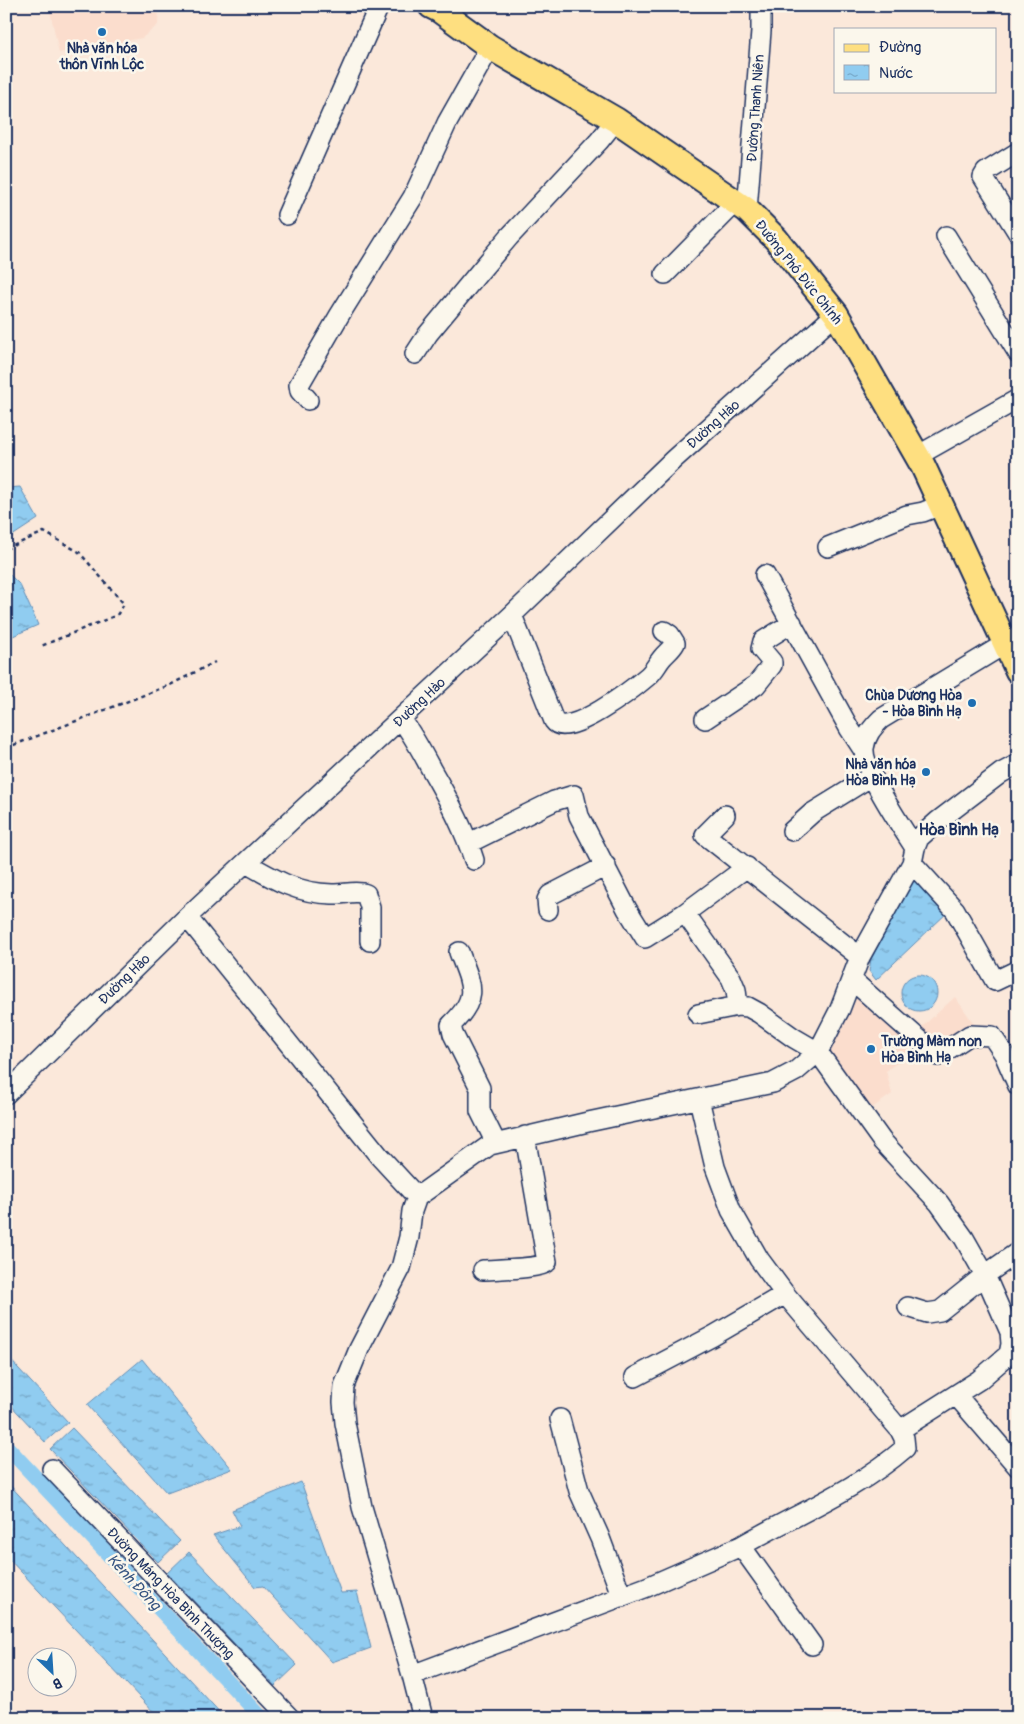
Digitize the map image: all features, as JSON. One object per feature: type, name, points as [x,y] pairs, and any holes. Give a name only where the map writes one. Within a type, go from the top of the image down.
[{"type":"main road","name":"Đường Phó Đức Chính","points":[[431,6],[490,47],[616,120],[742,206],[776,239],[836,314],[917,456],[940,505],[1012,640],[1018,671]]},
{"type":"street","points":[[286,215],[379,6]]},
{"type":"street","name":"Đường Thanh Niên","points":[[742,206],[761,6]]},
{"type":"street","points":[[308,400],[299,390],[300,385],[339,316],[413,196],[447,123],[490,47]]},
{"type":"street","points":[[415,354],[435,324],[503,244],[579,163],[616,120]]},
{"type":"street","points":[[1018,152],[982,176],[1018,232]]},
{"type":"street","points":[[665,274],[742,206]]},
{"type":"street","points":[[946,236],[1018,353]]},
{"type":"street","name":"Đường Hào","points":[[6,1094],[187,918],[512,615],[673,460],[836,314]]},
{"type":"street","points":[[917,456],[1018,399]]},
{"type":"street","points":[[828,546],[907,515],[923,512],[940,505]]},
{"type":"street","points":[[765,575],[849,728],[864,751],[869,770],[914,856],[955,910],[995,981],[1018,970]]},
{"type":"street","points":[[512,615],[554,721],[556,725],[560,726],[577,722],[595,714],[649,676],[675,643],[670,635],[664,631]]},
{"type":"street","points":[[705,718],[756,685],[772,665],[772,662],[761,649],[763,641],[792,623]]},
{"type":"street","points":[[864,751],[867,735],[881,719],[1012,640]]},
{"type":"street","points":[[401,719],[413,736],[448,799],[471,852],[554,801],[574,795],[579,816],[645,938],[685,913],[747,867]]},
{"type":"street","points":[[422,1718],[412,1675],[362,1507],[345,1423],[343,1402],[344,1386],[359,1349],[401,1268],[409,1237],[412,1211],[417,1198],[490,1145],[772,1083],[796,1071],[818,1052],[840,1009],[860,957],[914,856],[919,838],[1002,772],[1018,764]]},
{"type":"street","points":[[792,831],[812,813],[872,776]]},
{"type":"street","points":[[725,815],[706,835],[860,957]]},
{"type":"street","points":[[246,863],[278,882],[298,890],[330,894],[360,892],[366,894],[370,907],[370,942]]},
{"type":"street","points":[[548,910],[547,900],[550,895],[606,866]]},
{"type":"street","points":[[685,913],[732,978],[738,1006]]},
{"type":"street","points":[[187,918],[380,1157],[417,1198]]},
{"type":"street","points":[[459,952],[468,974],[472,991],[469,1005],[451,1025],[453,1034],[480,1088],[480,1111],[496,1143]]},
{"type":"street","points":[[852,980],[938,1056],[970,1035],[992,1036],[1004,1054],[1018,1086]]},
{"type":"street","points":[[698,1014],[738,1006],[748,1007],[818,1052],[882,1141],[939,1204],[964,1238],[1014,1331],[1009,1354],[979,1380],[900,1430]]},
{"type":"street","points":[[412,1675],[622,1597],[741,1546],[855,1484],[888,1463],[905,1448],[904,1438],[900,1430],[785,1294],[759,1259],[731,1210],[715,1167],[699,1099]]},
{"type":"street","points":[[483,1270],[545,1265],[547,1262],[525,1136]]},
{"type":"street","points":[[908,1307],[927,1313],[940,1311],[985,1275],[1018,1252]]},
{"type":"street","points":[[634,1377],[713,1336],[785,1294]]},
{"type":"street","points":[[956,1395],[1017,1465]]},
{"type":"street","points":[[560,1419],[579,1491],[600,1538],[622,1597]]},
{"type":"street","name":"Đường Máng Hòa Bình Thượng","points":[[52,1469],[290,1718]]},
{"type":"street","points":[[741,1546],[812,1645]]},
{"type":"path","points":[[6,549],[44,532],[79,552],[124,604],[117,615],[41,646]]},
{"type":"path","points":[[6,748],[170,685],[215,662]]},
{"type":"shaded area","name":"Nhà văn hóa thôn Vĩnh Lộc","points":[[49,6],[159,6],[158,25],[142,38],[59,53]]},
{"type":"shaded area","name":"Trường Màm non Hòa Bình Hạ","points":[[851,986],[912,1036],[955,997],[977,1028],[939,1052],[927,1041],[886,1071],[892,1094],[865,1113],[824,1053]]},
{"type":"water","points":[[20,487],[38,519],[6,540],[6,488]]},
{"type":"water","points":[[6,571],[20,585],[38,625],[6,639]]},
{"type":"water","points":[[916,875],[949,911],[876,980],[869,971],[871,959]]},
{"type":"water","points":[[919,975],[926,976],[932,980],[936,986],[936,1000],[932,1006],[926,1010],[919,1011],[912,1010],[906,1006],[902,1000],[901,993],[902,986],[906,980],[912,976]]},
{"type":"water","points":[[6,1355],[68,1422],[45,1442],[6,1400]]},
{"type":"water","points":[[142,1359],[232,1469],[167,1493],[87,1405]]},
{"type":"water","points":[[72,1428],[180,1541],[158,1562],[50,1449]]},
{"type":"water","points":[[6,1481],[225,1718],[159,1718],[6,1556]]},
{"type":"water","points":[[301,1482],[341,1593],[357,1592],[371,1648],[332,1662],[263,1586],[255,1587],[213,1535],[240,1526],[232,1510]]},
{"type":"water","points":[[189,1552],[297,1665],[275,1686],[167,1573]]},
{"type":"waterway","name":"Kênh Đông","points":[[6,1446],[262,1718]]},
{"type":"place","name":"Nhà văn hóa thôn Vĩnh Lộc","points":[[102,32]]},
{"type":"place","name":"Chùa Dương Hòa - Hòa Bình Hạ","points":[[972,703]]},
{"type":"place","name":"Nhà văn hóa Hòa Bình Hạ","points":[[926,772]]},
{"type":"place","name":"Trường Màm non Hòa Bình Hạ","points":[[871,1049]]},
{"type":"district","name":"Hòa Bình Hạ","points":[[959,829]]}]
